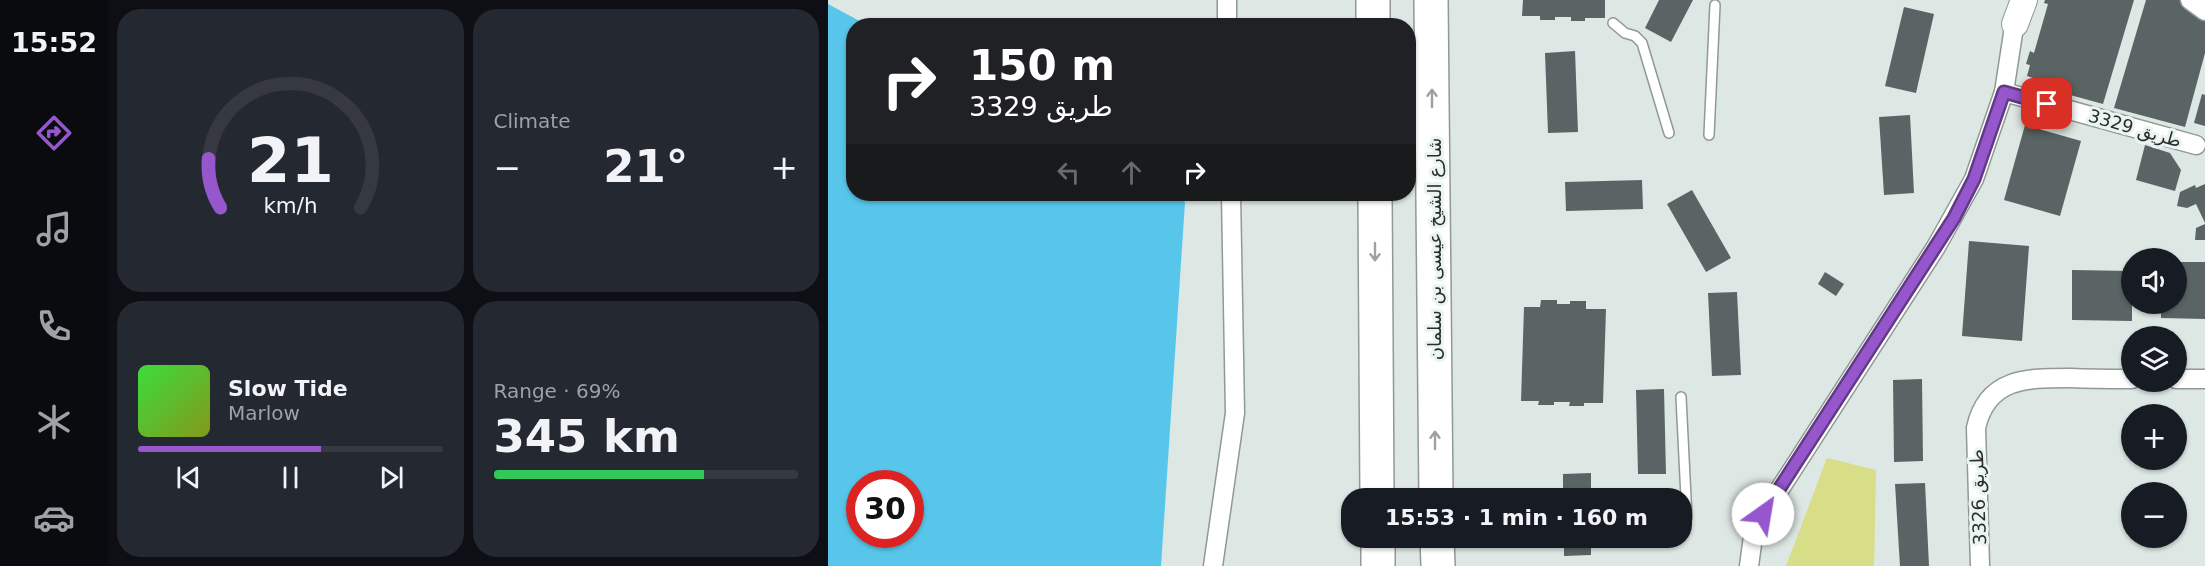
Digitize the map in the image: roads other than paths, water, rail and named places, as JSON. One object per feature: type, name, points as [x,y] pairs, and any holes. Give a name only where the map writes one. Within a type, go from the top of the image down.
[{"type":"highway","points":[[1373,0],[1373,18]]},
{"type":"highway","name":"شارع الشيخ عيسى بن سلمان","points":[[1431,0],[1436,488]]},
{"type":"highway","points":[[1375,201],[1377,488]]},
{"type":"highway","points":[[1378,548],[1378,566]]},
{"type":"highway","points":[[1437,548],[1438,566]]},
{"type":"street","points":[[1227,0],[1227,18]]},
{"type":"street","points":[[2007,0],[2016,12]]},
{"type":"street","points":[[1749,566],[1754,529],[1954,218],[1974,179],[2004,92],[2016,12],[2024,0]]},
{"type":"street","points":[[2190,0],[2205,11]]},
{"type":"street","name":"طريق 3329","points":[[2004,92],[2196,145]]},
{"type":"street","points":[[1213,566],[1235,413],[1231,201]]},
{"type":"street","name":"طريق 3326","points":[[1980,566],[1976,428],[1979,415],[1987,401],[1998,391],[2019,380],[2032,378],[2121,379]]},
{"type":"street","points":[[2187,379],[2205,380]]},
{"type":"lane","points":[[1709,135],[1715,5]]},
{"type":"lane","points":[[1613,23],[1642,43],[1669,133]]},
{"type":"lane","points":[[1681,397],[1686,488]]},
{"type":"water","points":[[828,4],[854,18],[846,18],[846,201],[1185,202],[1161,566],[828,566]]}]
